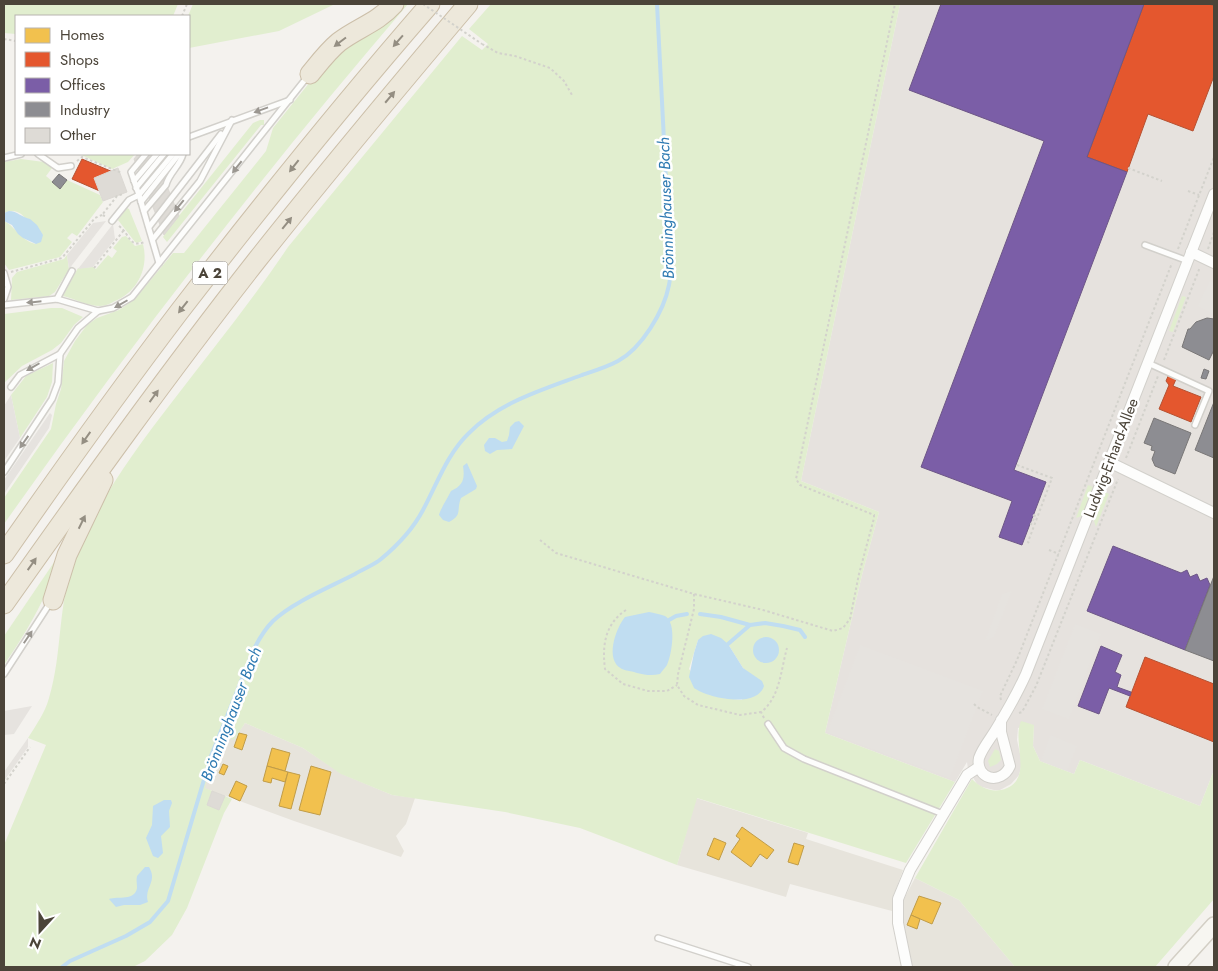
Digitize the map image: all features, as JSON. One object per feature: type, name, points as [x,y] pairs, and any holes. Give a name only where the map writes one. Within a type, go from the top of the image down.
[{"type":"highway","points":[[310,74],[331,49],[378,19],[394,4]]},
{"type":"highway","name":"A 2","points":[[4,554],[96,424],[179,312],[298,160],[430,4]]},
{"type":"highway","name":"A 2","points":[[4,604],[125,435],[256,261],[394,91],[468,4]]},
{"type":"highway","points":[[52,600],[66,555],[125,435]]},
{"type":"main road","points":[[1176,967],[1214,925]]},
{"type":"street","name":"Ludwig-Erhard-Allee","points":[[979,766],[980,756],[1022,683],[1214,194]]},
{"type":"street","points":[[1189,256],[1214,263]]},
{"type":"street","points":[[1109,462],[1214,513]]},
{"type":"street","points":[[907,967],[898,923],[898,899],[910,870],[967,775],[979,766],[988,777],[994,779],[1000,778],[1008,770],[1010,762],[1001,732],[1001,720]]},
{"type":"lane","points":[[11,387],[20,375],[60,354],[78,328],[98,312],[113,308],[132,297],[310,74]]},
{"type":"lane","points":[[190,137],[290,99]]},
{"type":"lane","points":[[149,227],[232,120]]},
{"type":"lane","points":[[153,239],[200,181],[232,120]]},
{"type":"lane","points":[[4,158],[17,155]]},
{"type":"lane","points":[[39,155],[58,168],[71,166]]},
{"type":"lane","points":[[145,155],[131,172],[159,263]]},
{"type":"lane","points":[[134,181],[156,155]]},
{"type":"lane","points":[[136,188],[163,155]]},
{"type":"lane","points":[[112,220],[129,200],[139,195],[171,155]]},
{"type":"lane","points":[[141,202],[180,155]]},
{"type":"lane","points":[[144,212],[166,184],[181,160],[181,155]]},
{"type":"lane","points":[[1145,245],[1175,256],[1189,256]]},
{"type":"lane","points":[[58,299],[72,271]]},
{"type":"lane","points":[[4,274],[8,287],[4,299]]},
{"type":"lane","points":[[4,305],[58,299],[98,312]]},
{"type":"lane","points":[[4,472],[52,399],[58,382],[60,354]]},
{"type":"lane","points":[[1148,363],[1209,391],[1195,425]]},
{"type":"lane","points":[[4,674],[52,600]]},
{"type":"lane","points":[[768,724],[784,748],[804,759],[943,814]]},
{"type":"lane","points":[[658,938],[748,967]]},
{"type":"path","points":[[423,4],[498,53],[515,56],[550,68],[564,81],[572,95]]},
{"type":"path","points":[[540,540],[556,553],[694,594],[763,610],[833,631],[843,628],[850,619],[874,515],[800,486],[796,479],[895,4]]},
{"type":"path","points":[[71,166],[82,157],[124,174]]},
{"type":"path","points":[[1001,720],[1000,696],[1014,669],[1214,157]]},
{"type":"path","points":[[1128,168],[1162,181]]},
{"type":"path","points":[[1188,191],[1199,195]]},
{"type":"path","points":[[4,274],[62,258],[95,218],[102,215],[117,196],[126,193]]},
{"type":"path","points":[[102,215],[112,220],[124,230],[136,244],[153,239]]},
{"type":"path","points":[[94,268],[124,230]]},
{"type":"path","points":[[1212,237],[1214,232]]},
{"type":"path","points":[[1017,465],[1052,478],[1029,543]]},
{"type":"path","points":[[974,704],[976,707],[1001,720],[1022,712],[1033,692],[1118,479]]},
{"type":"path","points":[[1033,515],[1035,516],[1031,524],[1034,525]]},
{"type":"path","points":[[1049,550],[1059,554]]},
{"type":"path","points":[[694,594],[694,609],[677,685],[684,696],[698,705],[740,715],[761,712],[770,706],[776,693],[787,648]]},
{"type":"path","points":[[626,610],[616,616],[609,628],[603,652],[605,670],[623,684],[648,691],[667,691],[677,685]]},
{"type":"path","points":[[761,712],[768,724]]},
{"type":"path","points":[[4,784],[30,747]]},
{"type":"shaded area","points":[[900,4],[1214,4],[1214,770],[1200,806],[1080,760],[1074,774],[1040,761],[1033,746],[1034,725],[1018,728],[1017,740],[1022,763],[1019,775],[1011,784],[1000,790],[982,787],[977,784],[968,769],[967,762],[955,782],[825,733],[862,575],[879,512],[801,481]]},
{"type":"shaded area","points":[[106,221],[69,269],[67,255],[93,223]]},
{"type":"shaded area","points":[[113,224],[115,239],[93,267],[78,269]]},
{"type":"shaded area","points":[[1210,281],[1214,283],[1214,314],[1198,306]]},
{"type":"shaded area","points":[[11,395],[20,438],[4,461],[4,406]]},
{"type":"shaded area","points":[[50,413],[52,415],[49,428],[4,494],[4,480]]},
{"type":"shaded area","points":[[1012,591],[994,637],[985,641],[1002,594]]},
{"type":"shaded area","points":[[1075,624],[1101,634],[1069,719],[1042,709]]},
{"type":"shaded area","points":[[860,645],[983,691],[950,778],[827,732]]},
{"type":"shaded area","points":[[32,706],[14,734],[4,735],[4,711]]},
{"type":"shaded area","points":[[245,723],[303,748],[342,774],[392,795],[415,798],[406,824],[396,836],[404,851],[401,857],[204,788],[213,761],[222,752],[229,738],[234,739]]},
{"type":"shaded area","points":[[1050,735],[1077,746],[1067,771],[1041,761]]},
{"type":"shaded area","points":[[28,738],[28,747],[4,781],[4,772]]},
{"type":"shaded area","points":[[696,798],[808,833],[806,839],[903,870],[893,897],[892,911],[790,884],[786,897],[677,865]]},
{"type":"shaded area","points":[[915,878],[959,900],[1015,967],[912,967],[902,923],[904,899]]},
{"type":"green space","points":[[4,4],[178,4],[173,15],[15,15],[15,34],[4,33]]},
{"type":"green space","points":[[193,4],[335,4],[279,31],[190,48],[190,15],[188,15]]},
{"type":"green space","points":[[401,4],[408,4],[302,130],[200,259],[101,390],[4,524],[4,498],[51,429],[61,389],[64,361],[87,325],[97,318],[119,310],[135,299],[173,253],[184,253],[266,151],[273,128],[322,67]]},
{"type":"green space","points":[[491,4],[900,4],[801,481],[879,512],[862,575],[825,733],[955,782],[906,863],[697,798],[677,865],[580,828],[505,812],[392,795],[341,774],[303,748],[245,723],[234,740],[229,738],[226,745],[211,764],[205,788],[232,799],[224,813],[187,908],[172,935],[145,961],[133,967],[4,967],[4,845],[46,745],[28,738],[43,714],[49,698],[66,591],[70,573],[85,535],[106,495],[131,457],[246,306],[288,247],[462,36],[482,50],[488,44],[469,29]],"holes":[[[698,640],[728,644],[743,668],[750,674],[742,700],[708,694],[689,669]]]},
{"type":"green space","points":[[264,120],[264,125],[261,125],[167,242],[163,237],[166,232],[253,123]]},
{"type":"green space","points":[[81,155],[134,155],[128,162],[112,169]]},
{"type":"green space","points":[[21,159],[44,162],[52,168],[46,176],[60,188],[67,180],[100,195],[103,202],[77,236],[72,233],[67,238],[72,242],[60,257],[9,270],[4,263],[4,221],[26,240],[36,244],[29,225],[22,215],[11,211],[4,213],[4,162]]},
{"type":"green space","points":[[127,208],[142,241],[137,243],[118,220]]},
{"type":"green space","points":[[126,236],[135,246],[143,244],[144,253],[143,270],[136,285],[130,292],[102,306],[91,305],[63,296],[78,268],[93,267],[96,269],[108,255],[112,258],[117,251],[113,248],[122,237]]},
{"type":"green space","points":[[67,255],[69,269],[55,292],[49,296],[11,300],[12,278],[17,272],[64,259]]},
{"type":"green space","points":[[1182,296],[1186,297],[1173,332],[1169,331]]},
{"type":"green space","points":[[62,308],[83,317],[74,325],[61,343],[22,366],[4,383],[4,314]]},
{"type":"green space","points":[[53,363],[52,382],[47,397],[20,438],[11,395],[26,376]]},
{"type":"green space","points":[[1088,485],[1093,487],[1082,516],[1076,518]]},
{"type":"green space","points":[[1105,492],[1109,494],[1096,527],[1094,521]]},
{"type":"green space","points":[[63,549],[38,609],[4,665],[4,636]]},
{"type":"green space","points":[[1021,721],[1034,725],[1033,746],[1040,761],[1074,774],[1080,760],[1200,806],[1214,770],[1214,899],[1155,967],[1015,967],[959,900],[915,878],[972,779],[985,788],[1001,790],[1011,785],[1017,779],[1020,770],[1019,730]]},
{"type":"green space","points":[[995,749],[999,751],[1001,760],[990,767],[988,761]]},
{"type":"water","points":[[9,211],[30,219],[37,225],[43,235],[41,242],[36,244],[23,238],[12,225],[4,221],[4,213]]},
{"type":"water","points":[[519,421],[524,426],[512,449],[497,450],[490,454],[485,451],[484,445],[489,438],[495,438],[502,442],[507,441],[510,427]]},
{"type":"water","points":[[467,463],[477,486],[476,489],[461,498],[456,517],[449,522],[443,520],[439,515],[451,491],[461,484],[464,475],[463,466]]},
{"type":"water","points":[[649,612],[665,616],[669,620],[672,632],[672,647],[667,665],[660,674],[654,675],[622,669],[614,659],[613,651],[615,636],[625,617]]},
{"type":"water","points":[[711,634],[721,638],[728,644],[743,668],[762,681],[764,686],[760,693],[752,697],[732,699],[720,698],[694,688],[689,677],[698,640],[703,636]]},
{"type":"water","points":[[766,637],[775,641],[779,650],[775,659],[766,663],[757,659],[753,650],[757,641]]},
{"type":"water","points":[[164,800],[171,800],[172,803],[169,811],[170,827],[161,836],[163,853],[158,858],[153,856],[146,838],[152,825],[153,806]]},
{"type":"water","points":[[145,867],[149,867],[152,877],[147,897],[148,902],[140,905],[116,907],[109,899],[133,895],[137,888],[137,876]]},
{"type":"building: Homes","points":[[239,733],[247,735],[242,750],[234,747]]},
{"type":"building: Homes","points":[[272,748],[290,753],[285,771],[267,766]]},
{"type":"building: Homes","points":[[223,764],[228,766],[224,775],[219,773]]},
{"type":"building: Homes","points":[[267,766],[288,772],[285,782],[272,778],[271,783],[263,781]]},
{"type":"building: Homes","points":[[311,766],[331,772],[320,815],[299,810]]},
{"type":"building: Homes","points":[[288,772],[300,775],[291,809],[279,806]]},
{"type":"building: Homes","points":[[236,781],[247,786],[240,801],[229,796]]},
{"type":"building: Homes","points":[[742,827],[774,850],[767,859],[760,854],[751,867],[731,852],[740,839],[736,836]]},
{"type":"building: Homes","points":[[714,838],[726,843],[719,860],[707,855]]},
{"type":"building: Homes","points":[[794,843],[804,846],[798,865],[788,862]]},
{"type":"building: Homes","points":[[919,896],[941,903],[932,924],[911,915]]},
{"type":"building: Homes","points":[[911,915],[920,919],[917,929],[907,925]]},
{"type":"building: Shops","points":[[1144,4],[1209,4],[1214,6],[1214,76],[1193,131],[1148,114],[1127,172],[1087,157]]},
{"type":"building: Shops","points":[[82,159],[113,172],[116,171],[124,191],[105,198],[102,192],[72,179]]},
{"type":"building: Shops","points":[[1169,374],[1177,377],[1173,386],[1201,397],[1191,422],[1159,409],[1169,385],[1166,381]]},
{"type":"building: Shops","points":[[1145,657],[1214,684],[1214,742],[1126,707]]},
{"type":"building: Offices","points":[[941,4],[1144,4],[1087,157],[1127,172],[1014,470],[1046,482],[1022,545],[999,537],[1012,501],[921,467],[1044,141],[909,90]]},
{"type":"building: Offices","points":[[1113,546],[1181,573],[1187,570],[1190,577],[1197,574],[1200,581],[1207,578],[1210,585],[1185,650],[1087,611]]},
{"type":"building: Offices","points":[[1101,646],[1122,655],[1115,672],[1121,675],[1117,687],[1131,692],[1130,696],[1109,688],[1099,714],[1078,706]]},
{"type":"building: Industry","points":[[59,174],[67,180],[60,189],[52,182]]},
{"type":"building: Industry","points":[[1207,318],[1214,319],[1214,350],[1209,360],[1182,347],[1188,329],[1196,322]]},
{"type":"building: Industry","points":[[1204,369],[1209,371],[1206,379],[1201,378]]},
{"type":"building: Industry","points":[[1214,402],[1214,458],[1195,450]]},
{"type":"building: Industry","points":[[1154,418],[1191,433],[1175,474],[1155,466],[1152,459],[1155,451],[1151,450],[1152,446],[1144,443]]},
{"type":"building: Industry","points":[[1214,576],[1214,661],[1185,650]]},
{"type":"building: Other","points":[[137,155],[154,155],[179,216],[164,235],[134,159]]},
{"type":"building: Other","points":[[118,168],[127,192],[103,201],[94,178]]},
{"type":"building: Other","points":[[212,791],[225,796],[219,810],[207,805]]},
{"type":"waterway","name":"Brönninghauser Bach","points":[[62,967],[70,961],[126,936],[150,922],[168,901],[211,756],[254,649],[270,624],[291,607],[375,563],[393,548],[419,517],[454,450],[481,422],[522,398],[618,361],[627,355],[651,328],[666,295],[670,275],[657,4]]},
{"type":"waterway","points":[[669,620],[676,616],[687,614]]},
{"type":"waterway","points":[[700,614],[721,617],[750,625],[765,623],[783,626],[800,630],[805,637]]},
{"type":"waterway","points":[[728,644],[750,625]]}]
